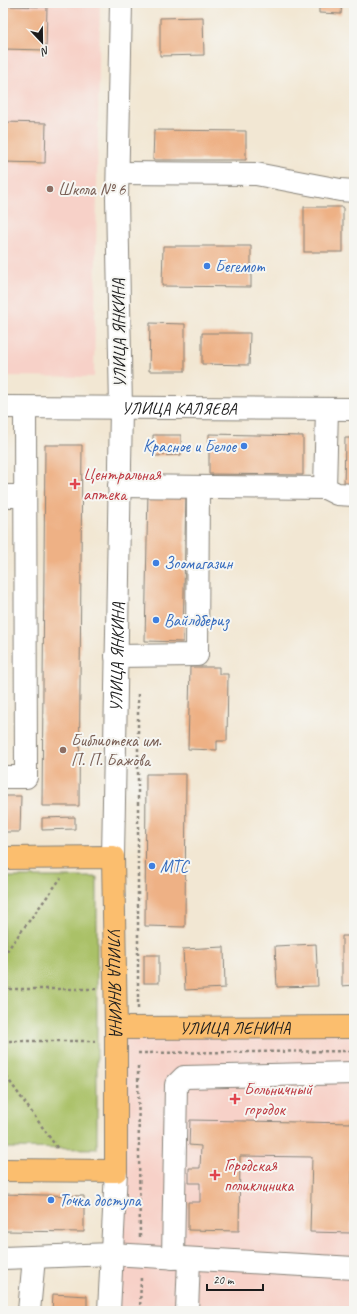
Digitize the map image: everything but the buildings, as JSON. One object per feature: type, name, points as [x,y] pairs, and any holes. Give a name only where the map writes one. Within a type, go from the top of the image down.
[{"type":"main road","points":[[3,858],[113,857]]},
{"type":"main road","name":"УЛИЦА ЯНКИНА","points":[[113,857],[116,1028],[116,1171]]},
{"type":"main road","name":"УЛИЦА ЛЕНИНА","points":[[116,1028],[354,1027]]},
{"type":"main road","points":[[3,1170],[116,1171]]},
{"type":"street","name":"УЛИЦА ЯНКИНА","points":[[113,857],[121,409],[118,172],[121,3]]},
{"type":"street","points":[[118,172],[256,174],[340,190],[354,191]]},
{"type":"street","name":"УЛИЦА КАЛЯЕВА","points":[[3,407],[121,409],[354,409]]},
{"type":"street","points":[[3,777],[26,777],[25,408]]},
{"type":"street","points":[[325,488],[327,409]]},
{"type":"street","points":[[119,486],[325,488],[336,494],[354,495]]},
{"type":"street","points":[[116,656],[197,656],[198,487]]},
{"type":"street","points":[[3,496],[25,496]]},
{"type":"street","points":[[187,1311],[181,1258],[176,1085],[184,1077],[354,1073]]},
{"type":"street","name":"УЛИЦА ЯНКИНА","points":[[110,1311],[116,1171]]},
{"type":"street","points":[[3,1258],[112,1254],[354,1268]]},
{"type":"street","points":[[30,1311],[34,1258]]},
{"type":"path","points":[[138,687],[140,1311]]},
{"type":"path","points":[[3,956],[61,877]]},
{"type":"path","points":[[3,989],[96,988]]},
{"type":"path","points":[[3,1041],[96,1041]]},
{"type":"path","points":[[138,1053],[354,1051]]},
{"type":"path","points":[[3,1072],[58,1148]]},
{"type":"shaded area","name":"Школа № 6","points":[[3,3],[100,3],[94,377],[3,376]]},
{"type":"shaded area","name":"Больничный городок","points":[[354,1027],[354,1311],[109,1311],[116,1028]]},
{"type":"green space","points":[[3,877],[97,877],[97,1149],[3,1148]]},
{"type":"place","name":"Школа № 6","points":[[50,189]]},
{"type":"place","name":"Бегемот","points":[[207,266]]},
{"type":"place","name":"Красное и Белое","points":[[244,446]]},
{"type":"place","name":"Центральная аптека","points":[[75,484]]},
{"type":"place","name":"Зоомагазин","points":[[156,563]]},
{"type":"place","name":"Вайлдбериз","points":[[156,620]]},
{"type":"place","name":"Библиотека им. П. П. Бажова","points":[[63,750]]},
{"type":"place","name":"МТС","points":[[152,866]]},
{"type":"place","name":"Больничный городок","points":[[235,1099]]},
{"type":"place","name":"Городская поликлиника","points":[[215,1175]]},
{"type":"place","name":"Точка доступа","points":[[51,1200]]}]
